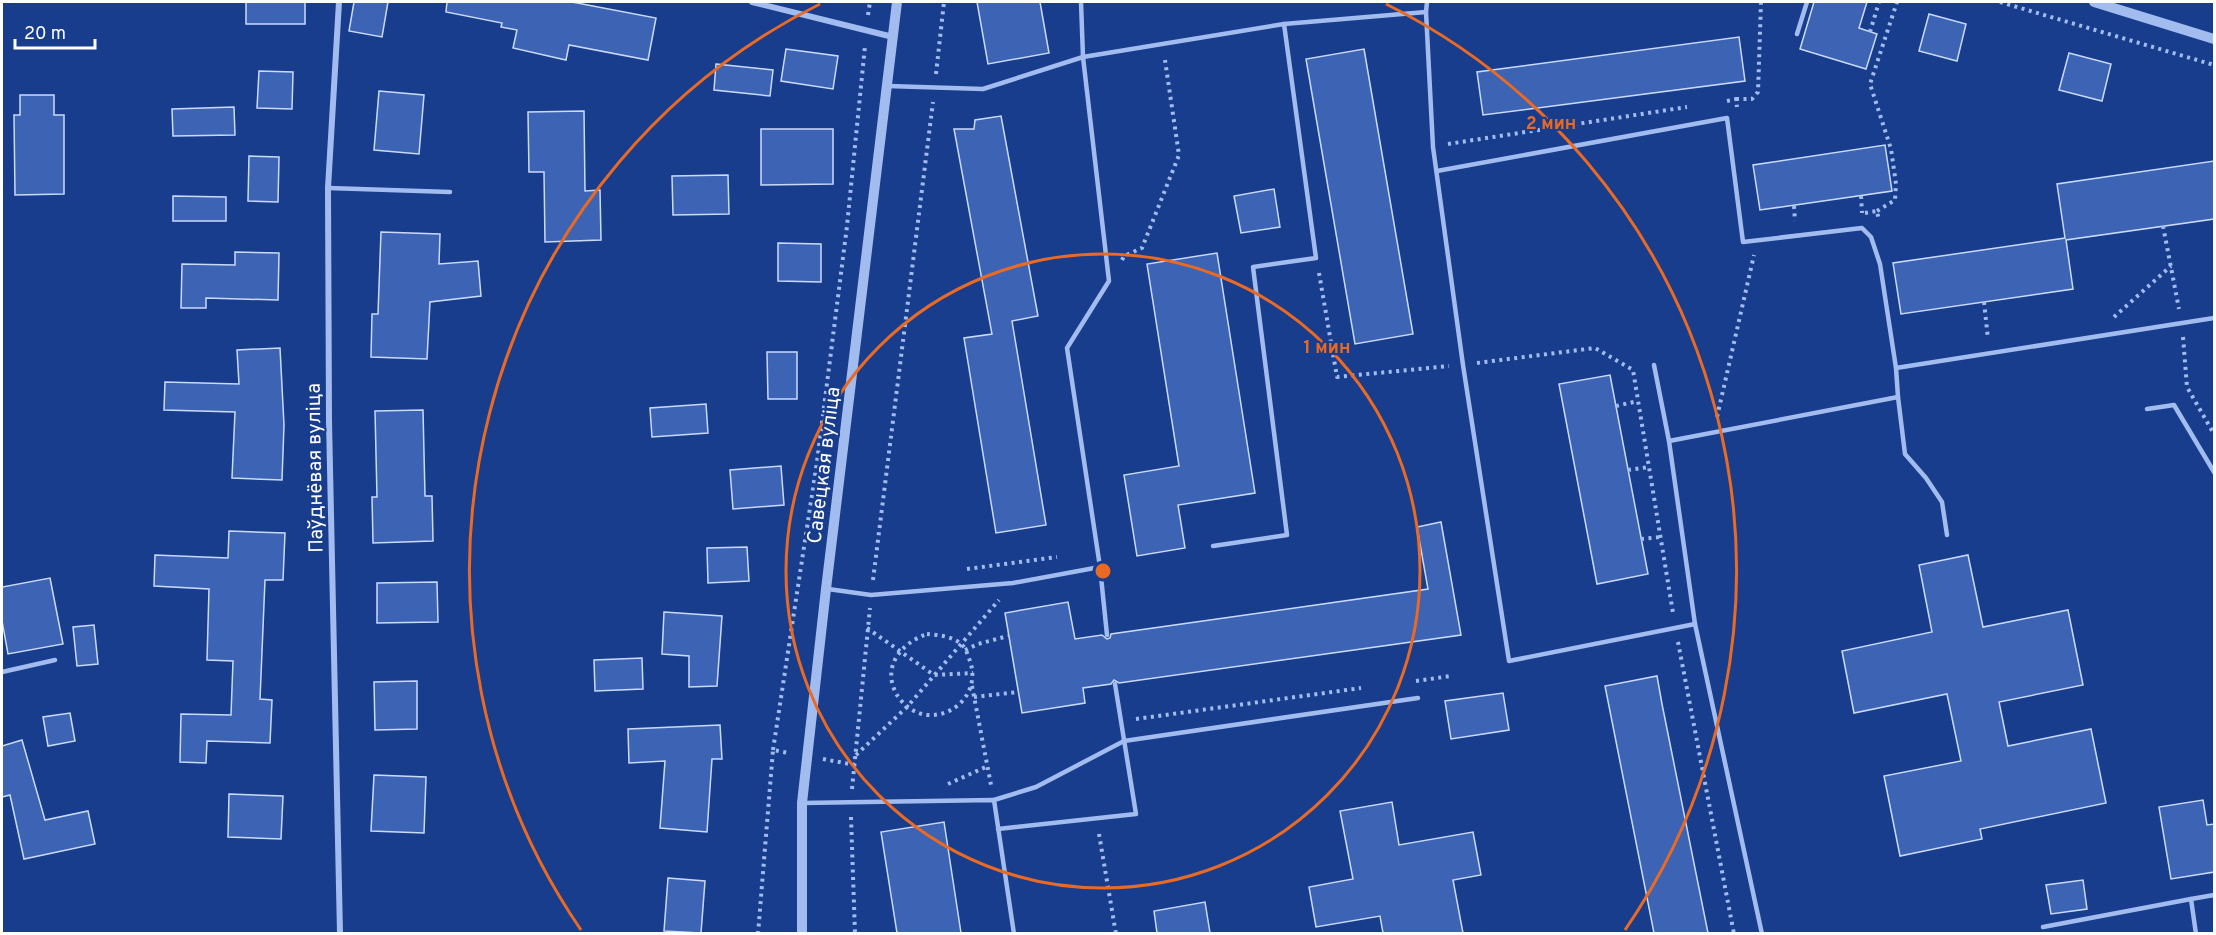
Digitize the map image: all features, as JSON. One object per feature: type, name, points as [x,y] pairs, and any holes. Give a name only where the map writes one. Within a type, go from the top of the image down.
[{"type":"street","name":"Паўднёвая вуліца","points":[[339,2],[328,188],[329,433],[340,933]]},
{"type":"street","points":[[752,2],[893,37]]},
{"type":"street","name":"Савецкая вуліца","points":[[802,933],[802,803],[897,2]]},
{"type":"street","points":[[2094,2],[2214,39]]},
{"type":"lane","points":[[1081,2],[1083,57],[1109,281],[1068,348],[1100,567],[1107,635]]},
{"type":"lane","points":[[1427,2],[1433,147],[1462,365],[1509,661],[1695,624]]},
{"type":"lane","points":[[1797,34],[1808,2]]},
{"type":"lane","points":[[888,86],[983,89],[1083,57],[1284,24],[1426,12]]},
{"type":"lane","points":[[1213,546],[1287,535],[1253,267],[1316,258],[1284,24]]},
{"type":"lane","points":[[1437,171],[1727,118],[1743,242],[1862,228],[1871,237],[1880,264],[1896,368],[1905,454],[1926,478],[1942,502],[1947,535]]},
{"type":"lane","points":[[328,188],[450,192]]},
{"type":"lane","points":[[1896,368],[2214,318]]},
{"type":"lane","points":[[1654,365],[1669,441],[1695,624],[1762,933]]},
{"type":"lane","points":[[1669,441],[1898,397]]},
{"type":"lane","points":[[2146,409],[2174,405],[2214,472]]},
{"type":"lane","points":[[826,589],[871,595],[1013,584],[1100,567]]},
{"type":"lane","points":[[2,672],[54,660]]},
{"type":"lane","points":[[998,829],[1136,814],[1115,684]]},
{"type":"lane","points":[[802,803],[994,800],[1036,787],[1124,741],[1418,698]]},
{"type":"lane","points":[[994,800],[1014,933]]},
{"type":"lane","points":[[2043,927],[2214,895]]},
{"type":"lane","points":[[2191,899],[2196,933]]},
{"type":"path","points":[[758,933],[773,750],[817,462],[847,226],[870,2]]},
{"type":"path","points":[[855,933],[851,803],[867,628],[944,2]]},
{"type":"path","points":[[1736,99],[1752,99],[1758,92],[1761,2]]},
{"type":"path","points":[[1870,32],[1879,2]]},
{"type":"path","points":[[1877,211],[1895,200],[1896,184],[1892,149],[1870,84],[1897,2]]},
{"type":"path","points":[[2000,2],[2214,65]]},
{"type":"path","points":[[1109,281],[1124,256],[1142,248],[1179,155],[1163,44]]},
{"type":"path","points":[[1861,196],[1862,213]]},
{"type":"path","points":[[1794,206],[1794,221]]},
{"type":"path","points":[[1713,433],[1758,240]]},
{"type":"path","points":[[1316,258],[1337,377],[1462,365],[1595,348],[1632,370],[1676,628],[1734,933]]},
{"type":"path","points":[[2107,322],[2172,265]]},
{"type":"path","points":[[1984,302],[1988,339]]},
{"type":"path","points":[[1616,406],[1638,401]]},
{"type":"path","points":[[1628,470],[1649,466]]},
{"type":"path","points":[[1641,539],[1660,537]]},
{"type":"path","points":[[961,570],[1064,555]]},
{"type":"path","points":[[855,755],[907,707],[1032,561]]},
{"type":"path","points":[[873,577],[884,577]]},
{"type":"path","points":[[867,628],[934,675],[973,673]]},
{"type":"path","points":[[972,686],[965,700],[952,710],[937,715],[921,714],[907,707],[897,695],[892,680],[893,664],[899,651],[911,640],[927,634],[943,635],[961,644],[973,673],[972,686],[994,800]]},
{"type":"path","points":[[965,650],[1008,636]]},
{"type":"path","points":[[1415,681],[1451,676]]},
{"type":"path","points":[[1121,721],[1368,687]]},
{"type":"path","points":[[974,696],[1018,692]]},
{"type":"path","points":[[773,750],[855,765]]},
{"type":"path","points":[[943,787],[988,766]]},
{"type":"path","points":[[852,786],[864,786]]},
{"type":"path","points":[[1096,818],[1116,933]]},
{"type":"building","points":[[246,2],[305,2],[305,24],[246,24]]},
{"type":"building","points":[[354,2],[388,2],[382,37],[349,31]]},
{"type":"building","points":[[447,2],[572,2],[656,18],[648,60],[569,45],[566,60],[513,48],[517,30],[501,27],[502,23],[446,12]]},
{"type":"building","points":[[977,2],[1040,2],[1049,53],[988,64]]},
{"type":"building","points":[[1814,2],[1867,2],[1859,28],[1877,34],[1866,69],[1800,49]]},
{"type":"building","points":[[1929,14],[1966,24],[1957,61],[1919,51]]},
{"type":"building","points":[[1739,37],[1745,81],[1483,115],[1477,72]]},
{"type":"building","points":[[786,49],[838,56],[833,89],[781,81]]},
{"type":"building","points":[[1364,49],[1413,334],[1355,344],[1306,59]]},
{"type":"building","points":[[2069,53],[2111,64],[2102,101],[2059,90]]},
{"type":"building","points":[[716,64],[773,70],[770,96],[714,90]]},
{"type":"building","points":[[259,71],[293,72],[292,109],[257,108]]},
{"type":"building","points":[[379,91],[424,95],[419,154],[374,150]]},
{"type":"building","points":[[20,95],[54,95],[54,115],[64,115],[64,194],[15,195],[14,115],[20,115]]},
{"type":"building","points":[[234,107],[235,135],[173,136],[172,109]]},
{"type":"building","points":[[584,111],[585,191],[600,190],[601,240],[545,242],[544,172],[529,172],[528,112]]},
{"type":"building","points":[[1001,116],[1038,316],[1012,321],[1046,525],[996,533],[964,338],[992,334],[954,129],[974,129],[975,120]]},
{"type":"building","points":[[761,129],[833,129],[833,184],[761,185]]},
{"type":"building","points":[[1885,145],[1892,191],[1760,210],[1753,165]]},
{"type":"building","points":[[249,156],[279,157],[278,202],[248,201]]},
{"type":"building","points":[[2214,161],[2214,219],[2066,240],[2073,289],[1901,314],[1893,263],[2065,238],[2057,184]]},
{"type":"building","points":[[728,175],[729,214],[673,215],[672,176]]},
{"type":"building","points":[[1274,189],[1280,227],[1241,233],[1234,196]]},
{"type":"building","points":[[173,196],[226,197],[226,221],[173,221]]},
{"type":"building","points":[[381,232],[440,234],[439,264],[478,261],[481,296],[430,302],[427,359],[371,357],[372,314],[378,314]]},
{"type":"building","points":[[778,243],[821,244],[821,282],[778,281]]},
{"type":"building","points":[[235,252],[279,253],[278,300],[206,298],[206,308],[181,308],[182,264],[235,265]]},
{"type":"building","points":[[1217,253],[1255,493],[1178,505],[1185,548],[1137,556],[1124,475],[1179,466],[1147,264]]},
{"type":"building","points":[[280,348],[284,425],[282,480],[232,478],[235,412],[164,410],[165,382],[239,384],[237,350]]},
{"type":"building","points":[[767,352],[797,352],[797,399],[768,399]]},
{"type":"building","points":[[1610,375],[1648,574],[1597,584],[1559,384]]},
{"type":"building","points":[[706,404],[708,433],[652,437],[650,408]]},
{"type":"building","points":[[423,410],[425,496],[432,496],[433,541],[373,543],[372,497],[377,497],[375,411]]},
{"type":"building","points":[[781,466],[784,505],[733,509],[730,470]]},
{"type":"building","points":[[1441,522],[1461,635],[1119,683],[1114,680],[1111,684],[1083,688],[1085,703],[1022,713],[1005,613],[1068,602],[1075,639],[1102,635],[1107,639],[1111,634],[1428,589],[1417,527]]},
{"type":"building","points":[[229,531],[285,533],[283,580],[265,580],[260,699],[272,700],[270,743],[207,741],[206,763],[180,762],[181,714],[231,715],[233,661],[207,660],[209,589],[154,586],[155,555],[228,558]]},
{"type":"building","points":[[747,547],[749,581],[708,583],[707,548]]},
{"type":"building","points":[[1968,555],[1983,627],[2068,610],[2083,685],[1999,702],[2008,746],[2091,729],[2106,803],[1980,829],[1982,839],[1900,856],[1884,776],[1961,761],[1947,694],[1854,713],[1842,651],[1932,632],[1919,565]]},
{"type":"building","points":[[50,578],[63,644],[8,654],[2,621],[2,587]]},
{"type":"building","points":[[437,582],[438,622],[377,623],[377,583]]},
{"type":"building","points":[[664,612],[722,616],[717,686],[689,687],[689,656],[662,654]]},
{"type":"building","points":[[94,625],[98,664],[77,666],[73,627]]},
{"type":"building","points":[[642,658],[643,689],[595,691],[594,660]]},
{"type":"building","points":[[1657,676],[1708,933],[1654,933],[1605,686]]},
{"type":"building","points":[[417,681],[417,729],[375,730],[374,682]]},
{"type":"building","points":[[1503,693],[1509,730],[1451,739],[1445,701]]},
{"type":"building","points":[[70,713],[75,741],[48,746],[43,717]]},
{"type":"building","points":[[720,725],[722,759],[712,759],[707,832],[660,828],[665,761],[629,763],[628,729]]},
{"type":"building","points":[[22,740],[45,820],[88,811],[95,844],[24,859],[10,795],[2,797],[2,746]]},
{"type":"building","points":[[374,775],[426,777],[424,833],[371,831]]},
{"type":"building","points":[[229,794],[283,796],[281,839],[228,837]]},
{"type":"building","points":[[2203,800],[2207,825],[2214,824],[2214,872],[2171,879],[2159,807]]},
{"type":"building","points":[[1392,802],[1399,845],[1473,832],[1481,875],[1453,880],[1463,933],[1383,933],[1380,916],[1316,927],[1309,887],[1353,879],[1340,811]]},
{"type":"building","points":[[944,822],[961,933],[897,933],[881,832]]},
{"type":"building","points":[[668,878],[705,881],[701,933],[664,931]]},
{"type":"building","points":[[2083,880],[2087,909],[2051,914],[2046,885]]},
{"type":"building","points":[[1205,902],[1210,933],[1157,933],[1154,911]]}]
